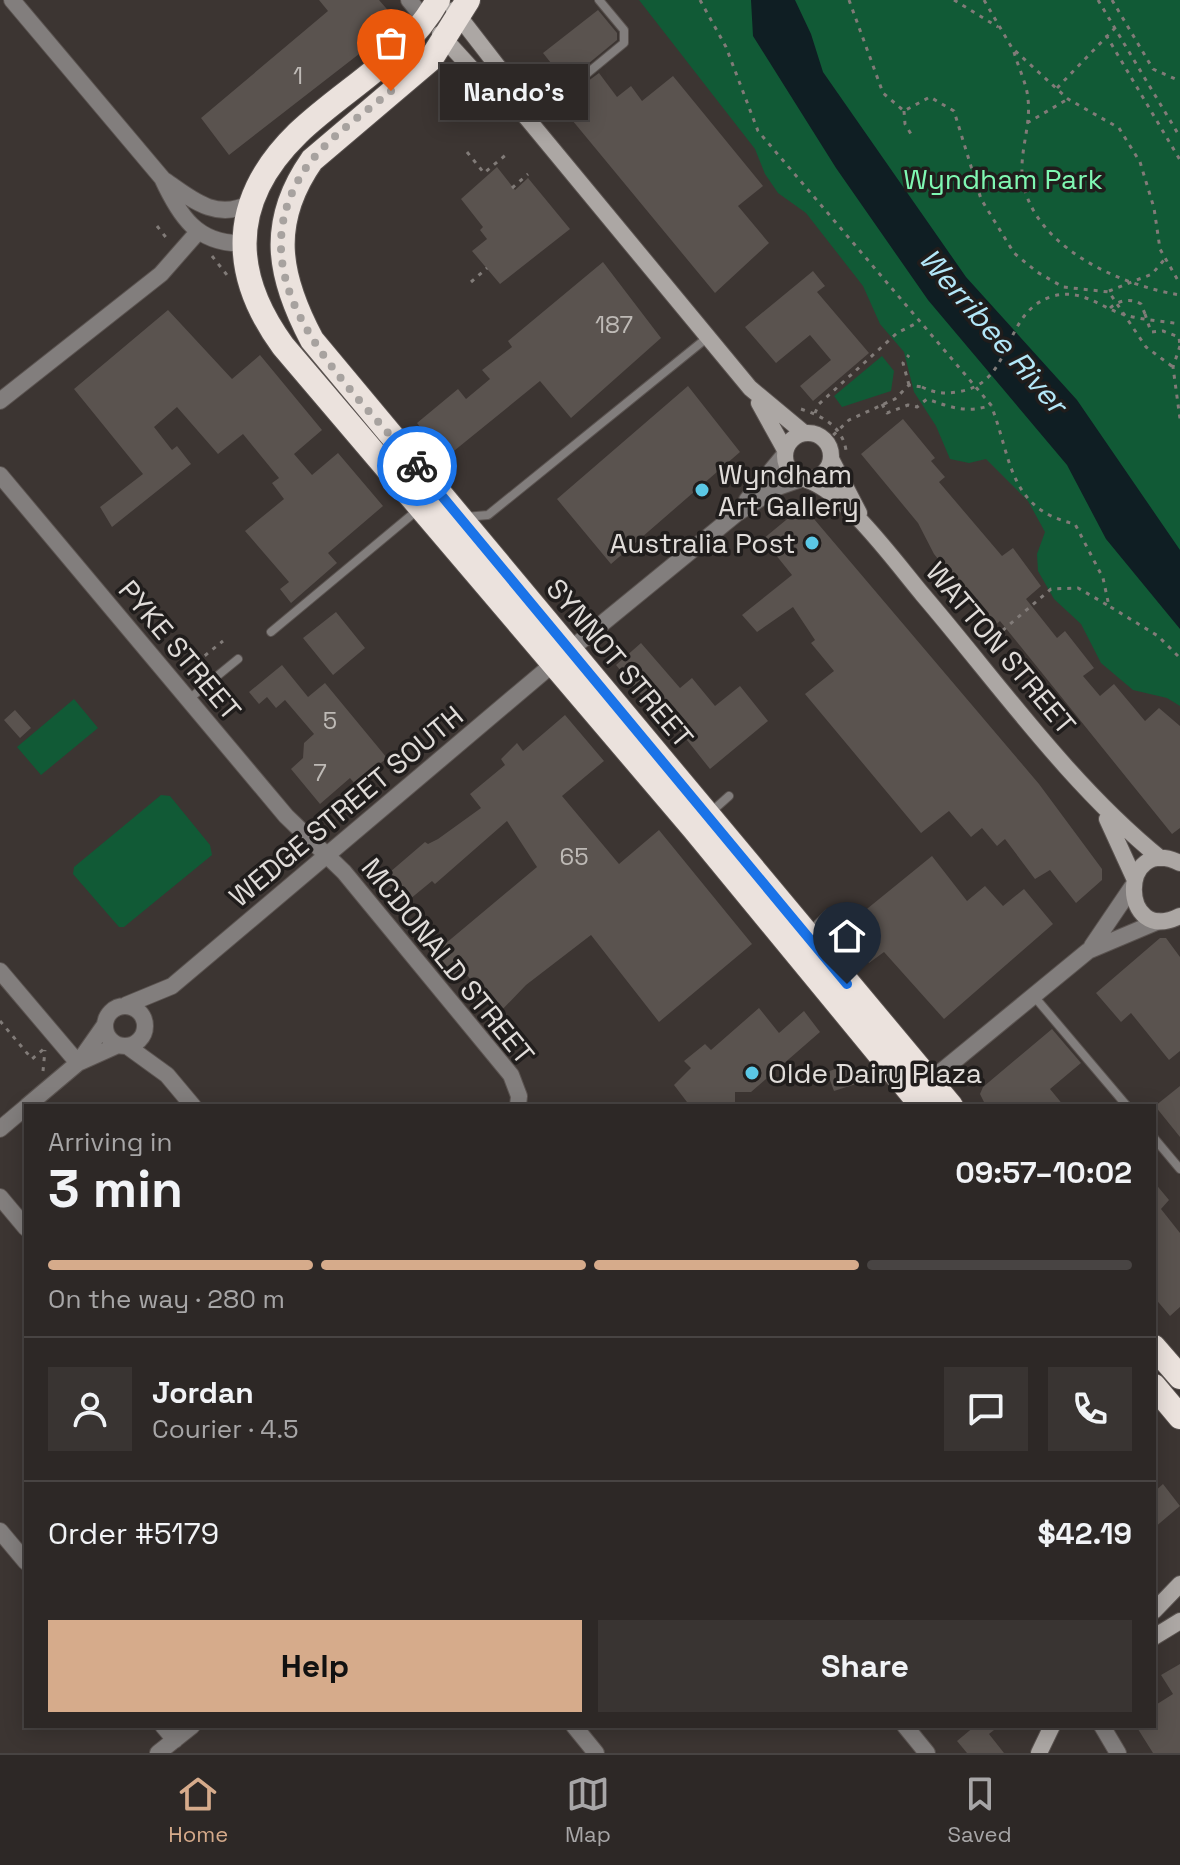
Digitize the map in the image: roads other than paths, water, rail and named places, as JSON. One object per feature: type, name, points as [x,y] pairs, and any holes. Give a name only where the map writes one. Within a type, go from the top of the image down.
[{"type":"highway","points":[[243,243],[263,231],[287,208],[299,179],[312,160],[431,59],[446,40],[447,7]]},
{"type":"highway","name":"SYNNOT STREET","points":[[447,7],[298,133],[269,167],[250,203],[243,243],[249,284],[263,318],[420,508],[562,657],[701,822],[799,941],[917,1097],[943,1104]]},
{"type":"highway","name":"SYNNOT STREET","points":[[287,208],[283,275],[293,304],[312,340],[460,517],[562,657]]},
{"type":"highway","points":[[420,508],[436,489]]},
{"type":"highway","points":[[1156,1349],[1180,1377]]},
{"type":"street","points":[[12,0],[162,178],[177,211],[197,233],[216,241],[243,243]]},
{"type":"street","points":[[409,0],[447,7],[509,81],[521,111]]},
{"type":"street","points":[[446,40],[492,91],[521,111],[750,388],[785,452],[790,472],[804,479],[825,472],[839,458]]},
{"type":"street","points":[[162,178],[213,210],[233,210],[250,203]]},
{"type":"street","points":[[0,401],[153,279],[197,233]]},
{"type":"street","points":[[750,388],[804,433],[792,439],[785,452]]},
{"type":"street","name":"WATTON STREET","points":[[804,433],[832,436],[865,525]]},
{"type":"street","name":"WEDGE STREET SOUTH","points":[[736,514],[785,452]]},
{"type":"street","name":"PYKE STREET","points":[[0,475],[286,816],[325,854]]},
{"type":"street","name":"WATTON STREET","points":[[804,479],[819,484],[865,525],[1098,804],[1173,858]]},
{"type":"street","name":"WEDGE STREET SOUTH","points":[[144,1027],[172,986],[562,657],[736,514],[778,487],[804,479]]},
{"type":"street","name":"WATTON STREET","points":[[1098,804],[1133,883],[1136,905],[1150,918],[1167,919]]},
{"type":"street","name":"MCDONALD STREET","points":[[325,854],[351,880],[511,1075],[516,1083],[518,1104]]},
{"type":"street","points":[[1088,951],[1144,865],[1173,858]]},
{"type":"street","points":[[917,1097],[1088,951],[1167,919],[1180,929]]},
{"type":"street","points":[[0,971],[78,1063]]},
{"type":"street","name":"WEDGE STREET SOUTH","points":[[126,1005],[172,986]]},
{"type":"street","points":[[28,1104],[78,1063],[104,1026],[110,1011],[126,1005],[138,1011],[167,1075],[191,1104]]},
{"type":"street","points":[[104,1026],[109,1039],[167,1075]]},
{"type":"street","points":[[78,1063],[136,1043],[144,1027]]},
{"type":"street","points":[[0,1129],[24,1108]]},
{"type":"street","points":[[0,1197],[24,1226]]},
{"type":"street","points":[[0,1531],[24,1560]]},
{"type":"street","points":[[1156,1609],[1180,1584]]},
{"type":"street","points":[[1156,1636],[1180,1621]]},
{"type":"street","points":[[165,1728],[175,1740]]},
{"type":"street","points":[[158,1753],[190,1728]]},
{"type":"street","points":[[576,1728],[596,1753]]},
{"type":"street","points":[[907,1728],[927,1753]]},
{"type":"street","points":[[1039,1753],[1051,1728]]},
{"type":"street","points":[[1103,1728],[1118,1753]]},
{"type":"lane","points":[[545,84],[567,90],[624,43],[627,36],[624,30],[599,0]]},
{"type":"lane","points":[[460,517],[488,515],[708,336]]},
{"type":"lane","points":[[271,632],[420,508]]},
{"type":"lane","points":[[188,699],[238,659]]},
{"type":"lane","points":[[701,822],[729,796]]},
{"type":"lane","points":[[799,941],[828,914]]},
{"type":"lane","points":[[1033,995],[1125,1104]]},
{"type":"lane","points":[[1156,1140],[1180,1169]]},
{"type":"water","name":"Werribee River","points":[[751,0],[795,0],[811,34],[823,72],[966,277],[1077,400],[1180,550],[1180,629],[1106,539],[1067,465],[928,300],[836,168],[753,36]]},
{"type":"place","name":"Nando's","points":[[391,91]]},
{"type":"place","name":"Wyndham Art Gallery","points":[[702,490]]},
{"type":"place","name":"Australia Post","points":[[812,543]]},
{"type":"place","name":"Olde Dairy Plaza","points":[[752,1073]]},
{"type":"park label","name":"Wyndham Park","points":[[1003,179]]}]
